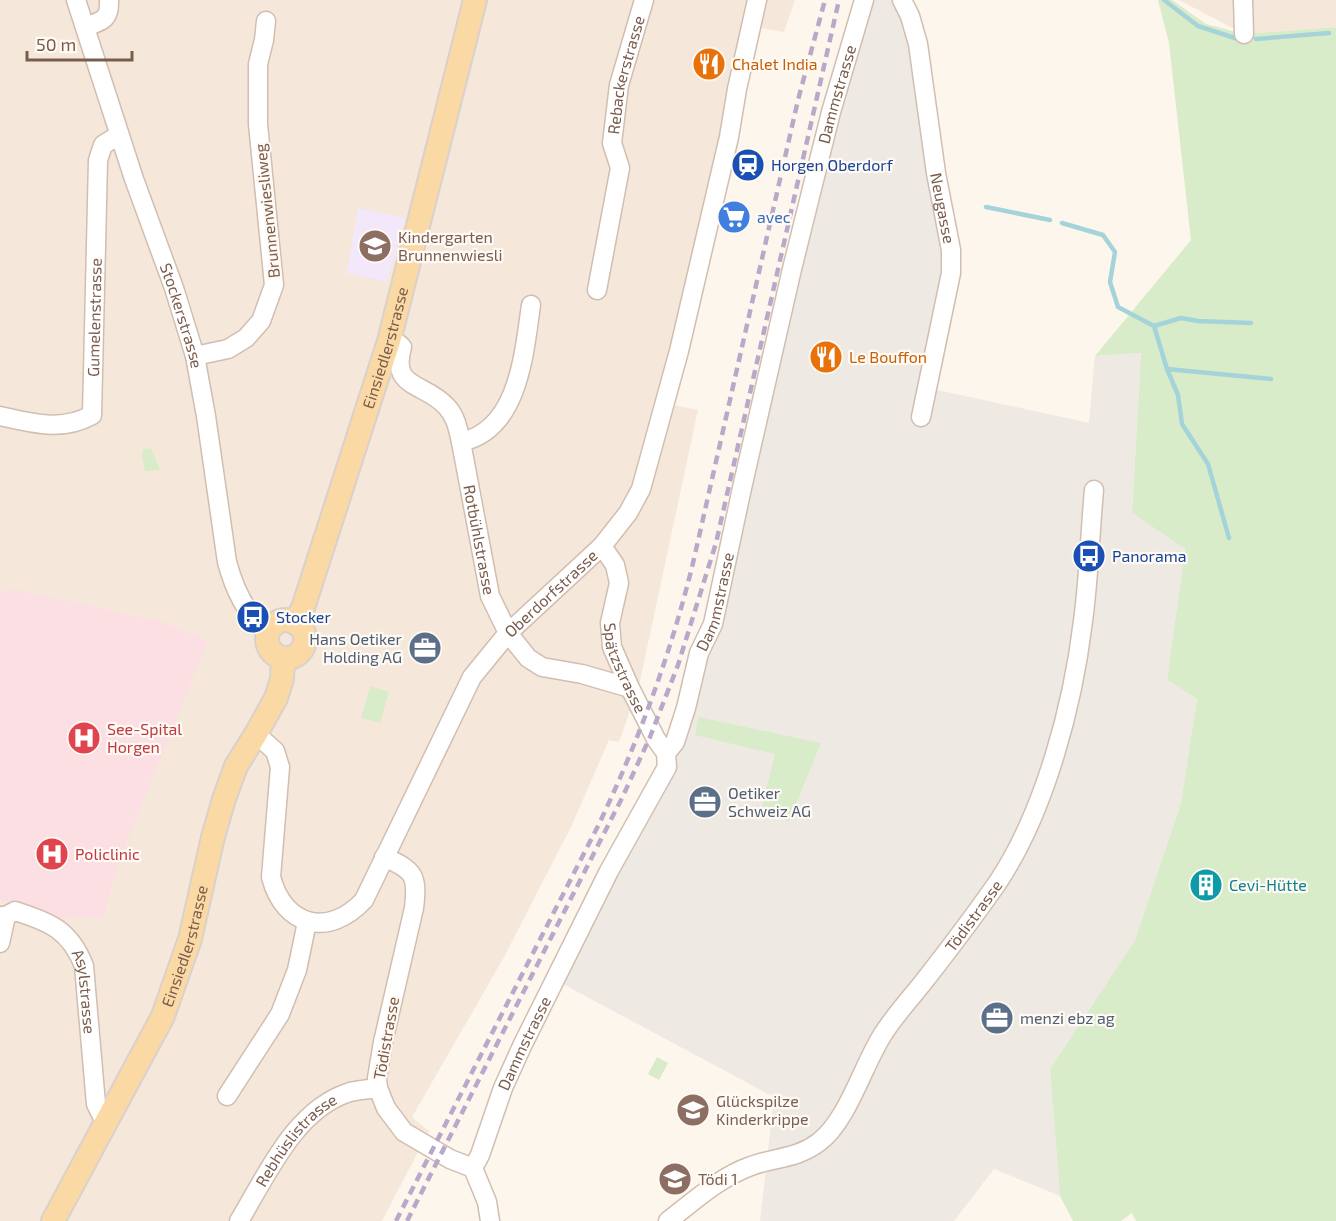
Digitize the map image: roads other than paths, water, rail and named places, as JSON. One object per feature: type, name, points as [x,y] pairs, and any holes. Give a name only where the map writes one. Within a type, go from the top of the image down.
[{"type":"main road","name":"Einsiedlerstrasse","points":[[295,622],[303,608],[389,341],[475,0]]},
{"type":"main road","points":[[279,621],[295,622],[303,631],[305,642],[300,653],[284,658],[272,652],[268,646],[268,633],[279,621]]},
{"type":"main road","name":"Einsiedlerstrasse","points":[[53,1221],[163,1016],[190,939],[224,799],[236,766],[256,734],[282,683],[284,658]]},
{"type":"street","name":"Stockerstrasse","points":[[76,0],[119,135],[174,288],[195,356],[227,562],[233,585],[253,618],[268,633]]},
{"type":"street","points":[[85,27],[107,17],[110,10],[109,0]]},
{"type":"street","name":"Rebackerstrasse","points":[[597,290],[620,168],[612,143],[620,85],[644,0]]},
{"type":"street","name":"Oberdorfstrasse","points":[[307,922],[324,923],[341,918],[354,911],[364,900],[472,676],[508,633],[602,546],[628,513],[641,489],[680,351],[729,137],[757,0]]},
{"type":"street","name":"Dammstrasse","points":[[473,1168],[480,1155],[503,1088],[522,1046],[609,871],[667,767],[661,746],[675,742],[699,653],[713,624],[792,269],[831,112],[864,0]]},
{"type":"street","name":"Neugasse","points":[[902,0],[910,16],[918,45],[936,173],[951,250],[951,273],[921,417]]},
{"type":"street","points":[[1243,0],[1244,34]]},
{"type":"street","name":"Brunnenwiesliweg","points":[[195,356],[228,349],[246,338],[261,321],[274,285],[258,124],[258,64],[266,21]]},
{"type":"street","name":"Gumelenstrasse","points":[[0,416],[43,425],[72,424],[92,415],[98,160],[104,145],[119,135]]},
{"type":"street","points":[[461,442],[474,439],[486,431],[508,404],[516,385],[531,305]]},
{"type":"street","name":"Rotbühlstrasse","points":[[389,341],[402,347],[398,360],[400,373],[409,382],[428,391],[446,406],[455,418],[490,596],[508,633],[528,658],[542,667],[582,674],[632,693]]},
{"type":"street","name":"Tödistrasse","points":[[668,1221],[708,1190],[740,1171],[751,1166],[793,1157],[820,1142],[836,1124],[884,1032],[934,969],[999,880],[1031,819],[1061,734],[1074,682],[1084,620],[1094,490]]},
{"type":"street","name":"Spätzstrasse","points":[[602,546],[615,565],[620,583],[610,623],[612,647],[632,693],[661,746]]},
{"type":"street","points":[[227,1095],[280,1014],[297,970],[307,922],[282,905],[274,891],[271,877],[280,768],[275,751],[256,734]]},
{"type":"street","name":"Tödistrasse","points":[[384,857],[403,866],[411,873],[417,887],[383,1042],[377,1078],[378,1088],[386,1108],[404,1132],[450,1159],[473,1168]]},
{"type":"street","name":"Asylstrasse","points":[[3,916],[15,911],[54,925],[69,938],[78,951],[84,966],[96,1104],[101,1114],[108,1119]]},
{"type":"street","points":[[0,943],[3,916]]},
{"type":"street","name":"Rebhüslistrasse","points":[[239,1221],[291,1135],[306,1118],[327,1103],[350,1092],[378,1088]]},
{"type":"street","points":[[473,1168],[487,1202],[490,1221]]},
{"type":"waterway","points":[[1164,0],[1198,26],[1238,39]]},
{"type":"waterway","points":[[1256,39],[1329,33]]},
{"type":"waterway","points":[[986,207],[1050,220]]},
{"type":"waterway","points":[[1062,223],[1103,235],[1115,252],[1110,282],[1118,307],[1154,326],[1167,369],[1178,395],[1182,424],[1208,464],[1229,538]]},
{"type":"waterway","points":[[1154,326],[1181,318],[1251,323]]},
{"type":"waterway","points":[[1167,369],[1271,379]]},
{"type":"railway","points":[[396,1221],[599,824],[653,696],[675,630],[693,563],[798,100],[825,0]]},
{"type":"railway","points":[[407,1221],[622,798],[650,737],[678,665],[716,543],[839,0]]},
{"type":"place","name":"Chalet India","points":[[709,64]]},
{"type":"place","name":"Horgen Oberdorf","points":[[748,165]]},
{"type":"place","name":"avec","points":[[734,217]]},
{"type":"place","name":"Kindergarten Brunnenwiesli","points":[[375,246]]},
{"type":"place","name":"Le Bouffon","points":[[826,357]]},
{"type":"place","name":"Panorama","points":[[1089,556]]},
{"type":"place","name":"Stocker","points":[[253,617]]},
{"type":"place","name":"Hans Oetiker Holding AG","points":[[425,648]]},
{"type":"place","name":"See-Spital Horgen","points":[[84,738]]},
{"type":"place","name":"Oetiker Schweiz AG","points":[[705,802]]},
{"type":"place","name":"Policlinic","points":[[52,854]]},
{"type":"place","name":"Cevi-Hütte","points":[[1206,885]]},
{"type":"place","name":"menzi ebz ag","points":[[997,1018]]},
{"type":"place","name":"Glückspilze Kinderkrippe","points":[[693,1110]]},
{"type":"place","name":"Tödi 1","points":[[675,1179]]}]
